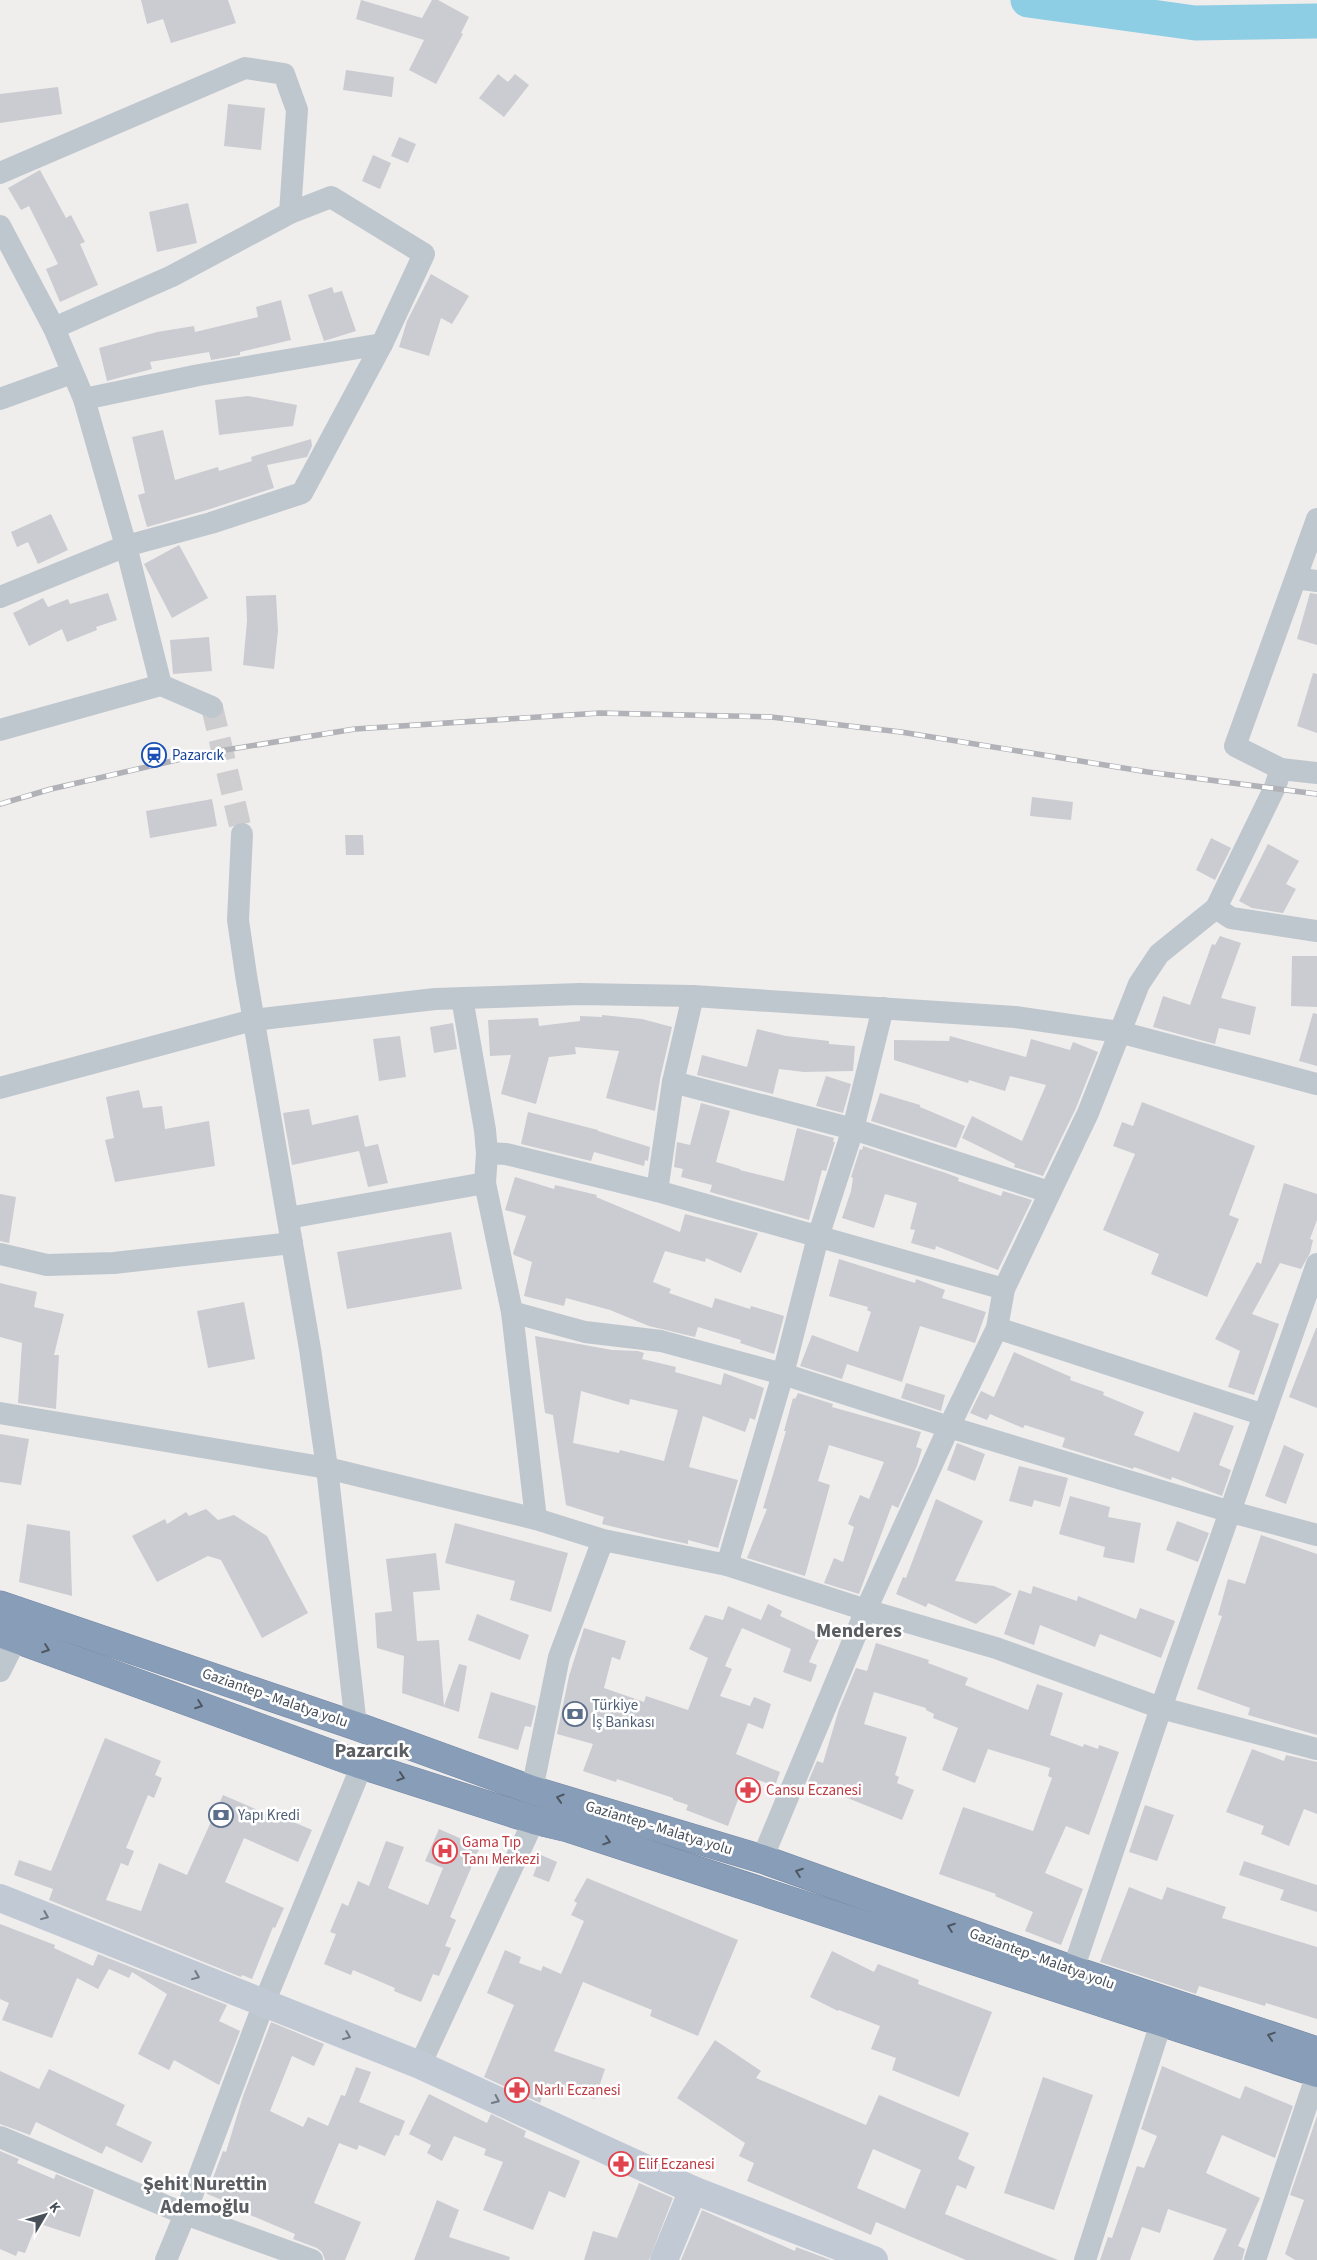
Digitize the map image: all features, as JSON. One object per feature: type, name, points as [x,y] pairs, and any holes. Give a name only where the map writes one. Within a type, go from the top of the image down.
[{"type":"highway","name":"Gaziantep - Malatya yolu","points":[[0,1605],[356,1726],[532,1790],[762,1859],[1073,1970],[1317,2051]]},
{"type":"highway","name":"Gaziantep - Malatya yolu","points":[[8,1636],[362,1765],[534,1820],[578,1832],[1317,2074]]},
{"type":"street","points":[[0,173],[245,68],[284,74],[297,110],[290,213]]},
{"type":"street","points":[[0,597],[126,546],[211,523],[302,492],[382,344],[424,254],[331,197],[290,213],[172,276],[54,328]]},
{"type":"street","points":[[0,226],[54,328],[84,399],[126,546],[161,685]]},
{"type":"street","points":[[84,399],[199,375],[382,344]]},
{"type":"street","points":[[0,399],[72,373]]},
{"type":"street","points":[[1317,519],[1306,580],[1235,746],[1282,769],[1317,773]]},
{"type":"street","points":[[0,730],[161,685],[212,707]]},
{"type":"street","points":[[762,1859],[866,1610],[949,1427],[997,1328],[1004,1289],[1088,1112],[1139,984],[1159,954],[1216,908],[1282,769]]},
{"type":"street","points":[[242,834],[238,920],[253,1020],[310,1349],[327,1468],[356,1726]]},
{"type":"street","points":[[1216,908],[1232,918],[1317,931]]},
{"type":"street","points":[[0,1088],[253,1020],[462,998],[580,994],[693,996],[1015,1017],[1119,1032],[1317,1084]]},
{"type":"street","points":[[657,1191],[673,1082],[693,996]]},
{"type":"street","points":[[462,998],[487,1153],[485,1183],[512,1312],[536,1519]]},
{"type":"street","points":[[727,1565],[782,1374],[818,1237],[853,1129],[883,1008]]},
{"type":"street","points":[[673,1082],[853,1129],[1049,1192]]},
{"type":"street","points":[[487,1153],[506,1154],[657,1191],[1004,1289]]},
{"type":"street","points":[[288,1218],[485,1183]]},
{"type":"street","points":[[0,1254],[47,1264],[114,1263],[292,1242]]},
{"type":"street","points":[[1073,1970],[1160,1708],[1264,1415],[1310,1306],[1317,1264]]},
{"type":"street","points":[[512,1312],[585,1332],[661,1341],[782,1374],[949,1427],[1231,1512],[1317,1535]]},
{"type":"street","points":[[997,1328],[1264,1415]]},
{"type":"street","points":[[0,1412],[327,1468],[536,1519],[603,1540],[727,1565],[866,1610],[996,1648],[1160,1708],[1317,1749]]},
{"type":"street","points":[[532,1790],[558,1657],[603,1540]]},
{"type":"street","points":[[0,1671],[8,1636]]},
{"type":"street","points":[[166,2260],[264,2003],[362,1765]]},
{"type":"street","points":[[420,2065],[534,1820]]},
{"type":"street","points":[[0,1898],[420,2065],[692,2190],[874,2260]]},
{"type":"street","points":[[1085,2260],[1161,2023]]},
{"type":"street","points":[[1255,2260],[1317,2074]]},
{"type":"street","points":[[0,2137],[185,2214],[312,2260]]},
{"type":"street","points":[[664,2260],[692,2190]]},
{"type":"building","points":[[141,0],[228,0],[236,23],[171,43],[163,19],[147,24]]},
{"type":"building","points":[[361,0],[422,18],[432,0],[438,0],[469,17],[461,33],[463,34],[436,84],[409,70],[424,40],[356,19]]},
{"type":"building","points":[[346,70],[394,77],[392,97],[343,90]]},
{"type":"building","points":[[498,74],[508,82],[515,74],[529,85],[504,117],[479,98]]},
{"type":"building","points":[[58,87],[62,114],[0,123],[0,94]]},
{"type":"building","points":[[228,104],[265,108],[261,150],[224,146]]},
{"type":"building","points":[[399,137],[416,144],[408,163],[391,156]]},
{"type":"building","points":[[373,155],[391,163],[380,189],[362,181]]},
{"type":"building","points":[[40,170],[66,218],[71,215],[85,242],[80,244],[98,285],[60,302],[46,269],[58,264],[29,206],[21,210],[8,188]]},
{"type":"building","points":[[188,203],[197,243],[157,252],[149,212]]},
{"type":"building","points":[[431,274],[469,296],[452,324],[441,318],[429,356],[399,347],[407,321]]},
{"type":"building","points":[[332,287],[334,293],[342,291],[356,331],[324,341],[308,295]]},
{"type":"building","points":[[281,300],[291,340],[240,352],[240,355],[211,360],[209,352],[150,362],[152,369],[107,381],[99,348],[157,332],[194,326],[195,332],[258,317],[256,307]]},
{"type":"building","points":[[248,396],[297,405],[293,426],[219,435],[215,400]]},
{"type":"building","points":[[163,430],[175,480],[218,467],[219,471],[252,461],[251,457],[311,439],[312,446],[307,457],[267,465],[274,488],[147,527],[138,495],[145,493],[132,437]]},
{"type":"building","points":[[51,514],[68,550],[38,564],[28,542],[17,547],[11,532]]},
{"type":"building","points":[[179,545],[208,598],[172,618],[144,564]]},
{"type":"building","points":[[108,593],[117,620],[96,627],[97,630],[67,642],[62,629],[29,646],[13,613],[43,598],[48,607],[68,599],[70,604]]},
{"type":"building","points":[[1310,593],[1317,594],[1317,645],[1297,639]]},
{"type":"building","points":[[276,595],[278,631],[274,669],[243,665],[247,621],[246,596]]},
{"type":"building","points":[[209,637],[212,671],[173,674],[170,640]]},
{"type":"building","points":[[1313,673],[1317,674],[1317,733],[1297,726]]},
{"type":"building","points":[[1032,797],[1073,802],[1071,820],[1030,816]]},
{"type":"building","name":"Pazarcık","points":[[212,799],[217,826],[150,838],[146,811]]},
{"type":"building","points":[[345,835],[363,835],[364,855],[346,855]]},
{"type":"building","points":[[1211,838],[1231,848],[1215,880],[1196,870]]},
{"type":"building","points":[[1268,844],[1299,861],[1286,884],[1296,889],[1283,913],[1252,908],[1239,901]]},
{"type":"building","points":[[1220,936],[1241,943],[1221,998],[1256,1007],[1250,1035],[1219,1028],[1215,1044],[1153,1027],[1163,996],[1190,1005],[1212,944],[1215,945]]},
{"type":"building","points":[[1292,956],[1317,956],[1317,1007],[1291,1006]]},
{"type":"building","points":[[1313,1013],[1317,1014],[1317,1066],[1299,1061]]},
{"type":"building","points":[[602,1015],[642,1019],[672,1027],[655,1111],[606,1098],[619,1051],[575,1047],[576,1054],[549,1057],[536,1104],[501,1094],[511,1055],[490,1056],[488,1020],[538,1018],[539,1026],[580,1021],[580,1016],[602,1017]]},
{"type":"building","points":[[453,1023],[457,1049],[434,1053],[430,1027]]},
{"type":"building","points":[[757,1029],[786,1036],[829,1041],[829,1044],[855,1046],[853,1071],[804,1072],[779,1069],[773,1094],[697,1075],[702,1055],[747,1067]]},
{"type":"building","points":[[400,1036],[406,1077],[379,1081],[373,1039]]},
{"type":"building","points":[[950,1036],[1026,1057],[1031,1039],[1070,1050],[1073,1042],[1098,1052],[1076,1108],[1043,1176],[1014,1167],[1015,1164],[962,1138],[972,1116],[1022,1141],[1046,1085],[1010,1076],[1005,1091],[969,1080],[968,1083],[894,1060],[894,1040],[949,1041]]},
{"type":"building","points":[[826,1076],[851,1084],[843,1113],[816,1106]]},
{"type":"building","points":[[139,1090],[143,1108],[162,1106],[165,1129],[209,1121],[215,1166],[115,1182],[105,1140],[114,1138],[106,1097]]},
{"type":"building","points":[[880,1093],[920,1105],[920,1107],[965,1126],[956,1148],[871,1121]]},
{"type":"building","points":[[1142,1102],[1255,1146],[1229,1215],[1239,1219],[1207,1297],[1151,1274],[1159,1254],[1103,1230],[1135,1154],[1113,1146],[1122,1122],[1133,1126]]},
{"type":"building","points":[[701,1103],[730,1111],[716,1162],[740,1170],[784,1181],[797,1128],[834,1138],[833,1142],[835,1142],[826,1171],[822,1170],[809,1220],[710,1192],[712,1185],[681,1177],[683,1169],[674,1167],[677,1142],[690,1145]]},
{"type":"building","points":[[309,1109],[312,1125],[358,1115],[365,1147],[378,1144],[388,1183],[368,1187],[359,1151],[292,1165],[283,1113]]},
{"type":"building","points":[[528,1112],[598,1130],[650,1147],[648,1161],[645,1160],[644,1166],[594,1152],[591,1161],[521,1144]]},
{"type":"building","points":[[863,1146],[946,1173],[959,1178],[958,1181],[1001,1196],[1003,1191],[1032,1200],[998,1270],[936,1246],[935,1250],[911,1243],[915,1230],[910,1229],[917,1203],[885,1194],[874,1228],[842,1218],[851,1191],[853,1178],[851,1177],[860,1149],[862,1150]]},
{"type":"building","points":[[515,1177],[554,1189],[555,1185],[597,1195],[596,1197],[680,1232],[685,1214],[758,1233],[741,1273],[706,1258],[705,1262],[665,1251],[653,1282],[671,1289],[669,1293],[712,1308],[715,1298],[750,1309],[751,1306],[784,1316],[774,1354],[740,1343],[741,1340],[698,1327],[695,1337],[649,1326],[610,1310],[566,1298],[564,1306],[524,1296],[532,1262],[513,1253],[526,1216],[505,1210]]},
{"type":"building","points":[[1284,1183],[1317,1194],[1317,1220],[1310,1239],[1313,1240],[1310,1253],[1301,1269],[1280,1263],[1252,1314],[1279,1324],[1254,1395],[1228,1387],[1240,1351],[1215,1339],[1257,1262],[1261,1264]]},
{"type":"building","points":[[0,1194],[16,1197],[9,1243],[0,1241]]},
{"type":"building","points":[[451,1232],[462,1289],[347,1309],[337,1252]]},
{"type":"building","points":[[839,1259],[915,1283],[916,1279],[945,1290],[942,1298],[986,1312],[975,1343],[920,1326],[902,1382],[847,1364],[842,1379],[800,1366],[812,1335],[858,1352],[871,1312],[867,1310],[868,1307],[829,1296]]},
{"type":"building","points":[[0,1283],[37,1292],[34,1307],[64,1314],[54,1355],[59,1355],[56,1409],[18,1403],[22,1343],[0,1337]]},
{"type":"building","points":[[244,1302],[255,1359],[208,1368],[197,1311]]},
{"type":"building","points":[[1317,1328],[1317,1408],[1289,1397]]},
{"type":"building","points":[[535,1336],[612,1350],[638,1351],[644,1353],[642,1359],[676,1367],[675,1372],[721,1385],[724,1373],[764,1388],[755,1420],[750,1418],[745,1432],[703,1416],[689,1467],[738,1480],[718,1548],[688,1540],[688,1544],[602,1524],[604,1517],[566,1505],[553,1415],[545,1413]],"holes":[[[581,1391],[629,1405],[630,1399],[678,1410],[664,1461],[620,1450],[619,1453],[573,1443]]]},
{"type":"building","points":[[1014,1352],[1071,1377],[1070,1380],[1104,1392],[1103,1395],[1144,1412],[1134,1435],[1179,1452],[1194,1412],[1234,1426],[1219,1465],[1231,1470],[1222,1496],[1172,1477],[1171,1480],[1134,1467],[1133,1469],[1062,1447],[1065,1438],[1025,1425],[1023,1428],[990,1414],[987,1420],[970,1413],[981,1391],[994,1397]]},
{"type":"building","points":[[906,1383],[945,1395],[941,1411],[901,1398]]},
{"type":"building","points":[[798,1393],[833,1404],[832,1407],[921,1432],[916,1447],[922,1449],[917,1466],[898,1508],[892,1505],[859,1594],[824,1583],[834,1558],[843,1562],[854,1527],[848,1524],[860,1495],[869,1499],[884,1462],[829,1445],[818,1481],[830,1485],[805,1576],[747,1558],[767,1509],[763,1508],[786,1431],[784,1431],[793,1398],[795,1399]]},
{"type":"building","points":[[0,1434],[29,1439],[21,1485],[0,1482]]},
{"type":"building","points":[[957,1443],[985,1454],[975,1481],[947,1470]]},
{"type":"building","points":[[1284,1445],[1304,1454],[1286,1504],[1265,1496]]},
{"type":"building","points":[[1019,1466],[1068,1478],[1060,1507],[1034,1500],[1032,1507],[1009,1501]]},
{"type":"building","points":[[1070,1496],[1110,1507],[1108,1517],[1141,1523],[1134,1563],[1103,1557],[1105,1547],[1059,1534]]},
{"type":"building","points":[[936,1499],[983,1521],[955,1581],[994,1586],[1012,1594],[976,1624],[928,1603],[926,1607],[896,1594],[903,1577],[906,1578]]},
{"type":"building","points":[[206,1509],[218,1520],[234,1515],[267,1536],[308,1613],[262,1638],[221,1560],[208,1556],[157,1582],[132,1536],[165,1519],[167,1524],[186,1512],[189,1516]]},
{"type":"building","points":[[1177,1521],[1209,1533],[1198,1562],[1166,1550]]},
{"type":"building","points":[[455,1523],[568,1553],[551,1612],[510,1600],[515,1581],[445,1563]]},
{"type":"building","points":[[27,1524],[70,1531],[72,1596],[19,1582]]},
{"type":"building","points":[[1261,1535],[1317,1554],[1317,1735],[1248,1715],[1250,1708],[1197,1689],[1222,1616],[1218,1615],[1228,1579],[1245,1584]]},
{"type":"building","points":[[436,1553],[440,1590],[413,1592],[417,1641],[439,1640],[444,1706],[459,1664],[467,1666],[459,1712],[402,1693],[404,1656],[377,1648],[375,1613],[392,1611],[386,1559]]},
{"type":"building","points":[[1033,1586],[1077,1601],[1078,1596],[1136,1619],[1140,1608],[1175,1621],[1161,1658],[1100,1634],[1095,1647],[1040,1625],[1034,1645],[1004,1634],[1019,1590],[1031,1594]]},
{"type":"building","points":[[768,1604],[782,1611],[780,1616],[821,1635],[809,1662],[817,1665],[811,1682],[783,1672],[791,1649],[742,1628],[725,1666],[732,1669],[720,1696],[750,1706],[754,1697],[771,1704],[763,1729],[748,1723],[736,1754],[780,1772],[775,1786],[747,1776],[728,1826],[686,1810],[688,1805],[673,1800],[673,1798],[617,1779],[616,1782],[583,1771],[593,1744],[557,1734],[569,1676],[584,1628],[626,1641],[620,1660],[612,1657],[604,1688],[644,1702],[646,1696],[688,1710],[708,1658],[689,1649],[705,1615],[723,1620],[728,1606],[761,1620]]},
{"type":"building","points":[[477,1614],[529,1635],[520,1660],[468,1640]]},
{"type":"building","points":[[876,1643],[929,1660],[928,1663],[968,1678],[965,1685],[1028,1710],[1037,1684],[1063,1693],[1050,1735],[1083,1747],[1084,1744],[1098,1749],[1099,1745],[1119,1752],[1089,1835],[1066,1826],[1045,1873],[1083,1889],[1061,1945],[1025,1931],[1033,1912],[995,1896],[996,1894],[939,1874],[963,1807],[1033,1831],[1052,1778],[1048,1776],[1050,1768],[988,1749],[975,1783],[942,1770],[958,1728],[933,1718],[934,1714],[926,1710],[926,1708],[874,1692],[864,1724],[907,1737],[895,1775],[899,1777],[897,1783],[914,1790],[902,1820],[808,1782],[817,1761],[823,1763],[839,1709],[856,1668],[867,1671]]},
{"type":"building","points":[[491,1692],[536,1706],[531,1727],[525,1726],[518,1750],[478,1738]]},
{"type":"building","points":[[105,1738],[161,1761],[155,1775],[162,1778],[154,1798],[148,1795],[126,1848],[134,1851],[128,1866],[121,1863],[106,1900],[141,1911],[159,1863],[187,1875],[223,1795],[274,1817],[275,1814],[312,1830],[298,1862],[244,1838],[225,1882],[284,1908],[275,1928],[273,1927],[252,1979],[242,1975],[241,1977],[49,1900],[53,1889],[14,1875],[19,1860],[51,1871]]},
{"type":"building","points":[[1252,1749],[1284,1761],[1286,1755],[1317,1762],[1317,1814],[1304,1809],[1289,1846],[1261,1834],[1264,1826],[1226,1812]]},
{"type":"building","points":[[1145,1805],[1174,1815],[1157,1861],[1129,1852]]},
{"type":"building","points":[[439,1829],[480,1847],[450,1917],[456,1920],[445,1946],[451,1948],[439,1976],[433,1974],[421,2002],[394,1991],[395,1988],[353,1970],[351,1975],[324,1964],[336,1934],[330,1932],[342,1903],[348,1906],[358,1881],[369,1886],[386,1841],[404,1847],[388,1888],[428,1905],[443,1868],[425,1861]]},
{"type":"building","points":[[541,1855],[557,1862],[549,1882],[533,1876]]},
{"type":"building","points":[[1244,1861],[1317,1885],[1317,1912],[1280,1900],[1284,1890],[1239,1875]]},
{"type":"building","points":[[587,1878],[738,1940],[698,2036],[650,2016],[652,2010],[583,1982],[554,2051],[605,2069],[595,2099],[547,2083],[540,2103],[484,2077],[514,2005],[487,1993],[505,1950],[521,1957],[519,1963],[541,1971],[543,1966],[561,1974],[584,1921],[571,1915],[577,1903],[574,1901]]},
{"type":"building","points":[[1129,1887],[1162,1900],[1167,1887],[1226,1907],[1222,1918],[1317,1947],[1317,2019],[1266,2003],[1265,2006],[1199,1986],[1196,1994],[1100,1962]]},
{"type":"building","points":[[0,1924],[55,1945],[54,1948],[93,1966],[98,1954],[227,2005],[219,2021],[240,2031],[219,2085],[174,2060],[169,2070],[138,2054],[167,1994],[132,1972],[129,1978],[109,1969],[98,1989],[77,1978],[52,2038],[2,2020],[9,2003],[0,1999]]},
{"type":"building","points":[[832,1951],[874,1972],[878,1964],[919,1980],[918,1984],[992,2012],[959,2097],[892,2070],[896,2058],[871,2049],[880,2026],[838,2011],[810,1997]]},
{"type":"building","points":[[271,2022],[324,2044],[314,2066],[292,2056],[270,2111],[303,2127],[308,2117],[328,2126],[341,2095],[345,2096],[356,2067],[371,2072],[359,2102],[405,2121],[399,2136],[395,2135],[385,2156],[359,2145],[357,2150],[339,2143],[314,2203],[361,2222],[345,2260],[325,2260],[322,2252],[317,2248],[293,2239],[295,2234],[248,2214],[249,2211],[207,2194],[223,2151],[226,2152],[243,2096]]},
{"type":"building","points":[[715,2040],[761,2071],[756,2078],[866,2125],[879,2095],[969,2133],[958,2159],[975,2167],[966,2189],[957,2185],[945,2214],[1058,2260],[966,2260],[876,2222],[871,2235],[747,2181],[754,2163],[739,2156],[745,2143],[677,2098]],"holes":[[[873,2149],[921,2170],[905,2209],[857,2188]]]},
{"type":"building","points":[[1162,2066],[1240,2099],[1245,2086],[1293,2106],[1275,2158],[1222,2135],[1206,2173],[1260,2198],[1238,2246],[1245,2249],[1242,2260],[1213,2260],[1227,2229],[1168,2209],[1160,2233],[1142,2227],[1130,2260],[1100,2260],[1108,2237],[1112,2238],[1137,2166],[1144,2168],[1157,2136],[1141,2129]]},
{"type":"building","points":[[49,2069],[125,2105],[116,2125],[152,2142],[142,2163],[106,2146],[102,2154],[36,2122],[30,2135],[0,2124],[0,2071],[39,2089]]},
{"type":"building","points":[[1043,2077],[1093,2095],[1054,2210],[1004,2193]]},
{"type":"building","points":[[429,2094],[487,2123],[491,2114],[526,2131],[524,2137],[580,2161],[565,2198],[549,2191],[533,2230],[483,2210],[503,2162],[484,2155],[486,2149],[454,2136],[442,2161],[427,2153],[431,2145],[409,2134]]},
{"type":"building","points":[[1317,2116],[1317,2260],[1295,2260],[1285,2254],[1304,2200],[1290,2195]]},
{"type":"building","points":[[0,2151],[19,2159],[17,2163],[54,2179],[56,2174],[94,2190],[80,2237],[37,2223],[25,2253],[18,2251],[16,2256],[0,2249]]},
{"type":"building","points":[[639,2183],[673,2198],[649,2260],[584,2260],[593,2231],[617,2238]]},
{"type":"building","points":[[437,2200],[459,2210],[449,2237],[510,2257],[509,2260],[414,2260]]},
{"type":"building","points":[[702,2210],[795,2251],[796,2247],[831,2260],[681,2260]]},
{"type":"waterway","points":[[1028,0],[1195,23],[1317,21]]},
{"type":"tunnel","points":[[212,707],[242,834]]},
{"type":"railway","points":[[0,804],[51,789],[207,753],[355,729],[600,713],[771,717],[901,732],[1148,772],[1317,794]]},
{"type":"place","name":"Pazarcık","points":[[154,755]]},
{"type":"place","name":"Türkiye İş Bankası","points":[[575,1714]]},
{"type":"place","name":"Cansu Eczanesi","points":[[748,1790]]},
{"type":"place","name":"Yapı Kredi","points":[[221,1815]]},
{"type":"place","name":"Gama Tıp Tanı Merkezi","points":[[445,1851]]},
{"type":"place","name":"Narlı Eczanesi","points":[[517,2090]]},
{"type":"place","name":"Elif Eczanesi","points":[[621,2164]]},
{"type":"district","name":"Menderes","points":[[859,1631]]},
{"type":"district","name":"Pazarcık","points":[[372,1751]]},
{"type":"district","name":"Şehit Nurettin Ademoğlu","points":[[205,2196]]}]
